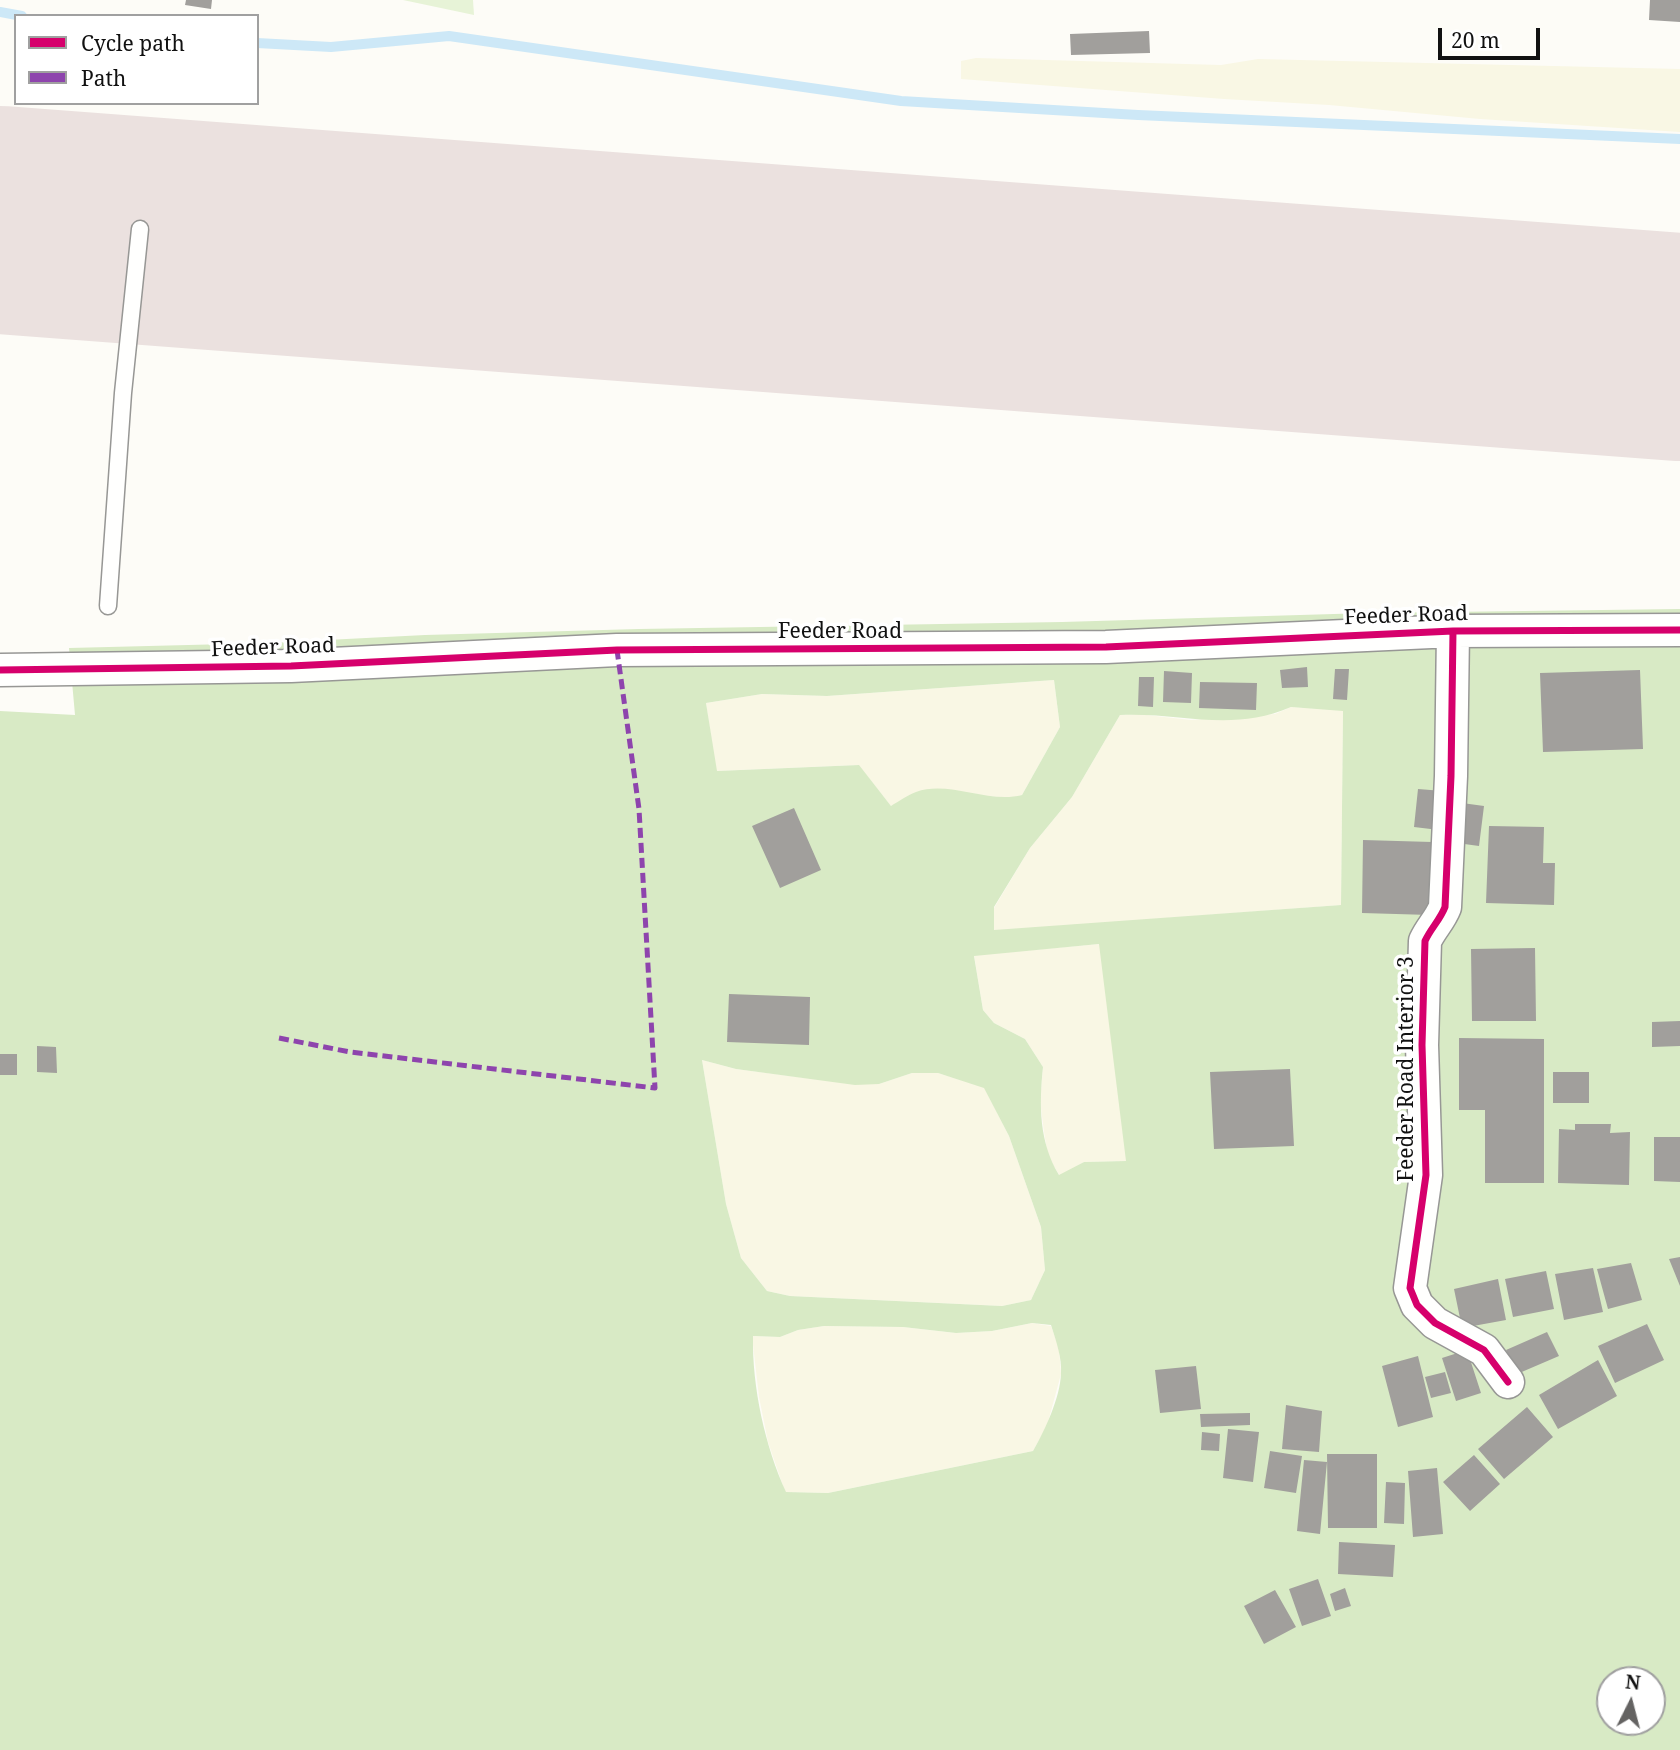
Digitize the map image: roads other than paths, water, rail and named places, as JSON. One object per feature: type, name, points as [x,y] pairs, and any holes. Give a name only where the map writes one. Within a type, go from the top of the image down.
[{"type":"street","name":"Feeder Road","points":[[0,670],[291,666],[617,650],[1106,647],[1453,631],[1680,630]]},
{"type":"street","name":"Feeder Road Interior 3","points":[[1453,631],[1451,776],[1445,907],[1440,921],[1430,930],[1425,941],[1422,1045],[1426,1175],[1410,1288],[1417,1306],[1435,1322],[1485,1350],[1508,1382]]},
{"type":"lane","points":[[108,606],[123,393],[140,229]]},
{"type":"waterway","points":[[0,12],[14,15]]},
{"type":"waterway","points":[[259,43],[331,47],[449,36],[901,101],[1138,115],[1680,139]]}]
